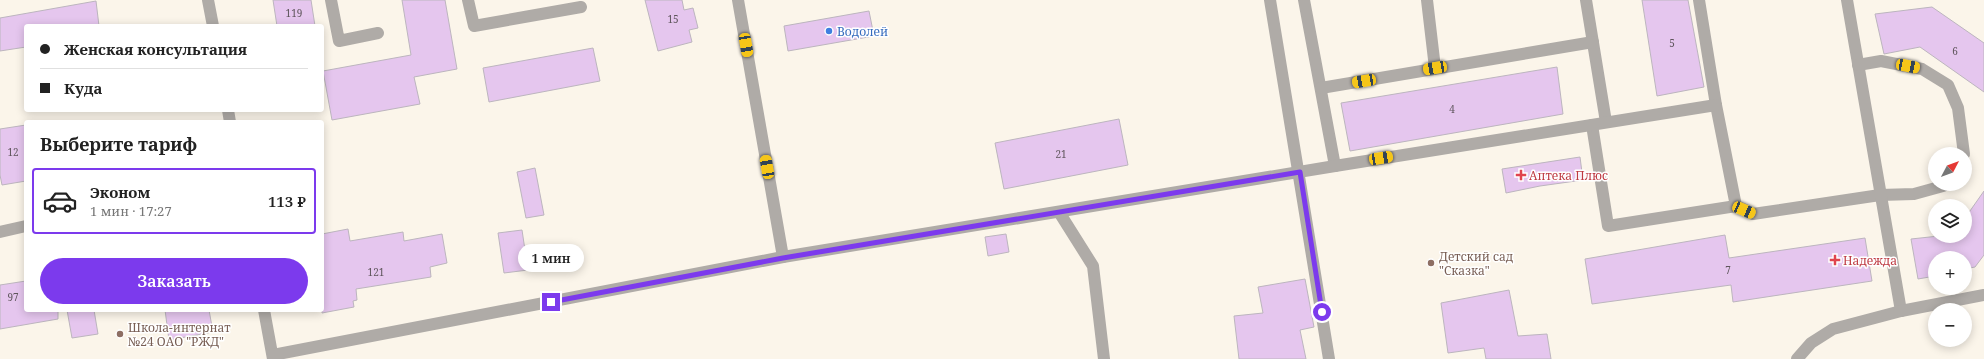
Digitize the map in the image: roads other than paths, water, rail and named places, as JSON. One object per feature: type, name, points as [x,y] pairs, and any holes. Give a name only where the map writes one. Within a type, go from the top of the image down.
[{"type":"street","points":[[208,0],[213,24]]},
{"type":"street","points":[[331,0],[339,41],[378,33]]},
{"type":"street","points":[[468,0],[474,26],[581,7]]},
{"type":"street","points":[[738,0],[783,258]]},
{"type":"street","points":[[1270,0],[1300,172],[1330,359]]},
{"type":"street","points":[[1304,0],[1336,166]]},
{"type":"street","points":[[1426,0],[1435,68]]},
{"type":"street","points":[[1586,0],[1606,122]]},
{"type":"street","points":[[1699,0],[1716,105],[1736,206]]},
{"type":"street","points":[[1847,0],[1901,311]]},
{"type":"street","points":[[1321,88],[1593,42]]},
{"type":"street","points":[[1858,65],[1881,61],[1922,69],[1948,85],[1958,108],[1963,147]]},
{"type":"street","points":[[264,312],[273,357],[783,258],[1336,166],[1716,105]]},
{"type":"street","points":[[1592,125],[1608,226],[1736,206],[1753,214],[1880,195],[1914,194],[1928,190]]},
{"type":"street","points":[[1059,212],[1093,266],[1104,359]]},
{"type":"street","points":[[0,232],[24,226]]},
{"type":"street","points":[[1797,359],[1811,343],[1833,329],[1901,311],[1984,295]]},
{"type":"place","name":"Водолей","points":[[829,31]]},
{"type":"place","name":"Аптека Плюс","points":[[1521,175]]},
{"type":"place","name":"Надежда","points":[[1835,260]]},
{"type":"place","name":"Детский сад \"Сказка\"","points":[[1431,263]]},
{"type":"place","name":"Школа-интернат №24 ОАО \"РЖД\"","points":[[120,334]]}]
